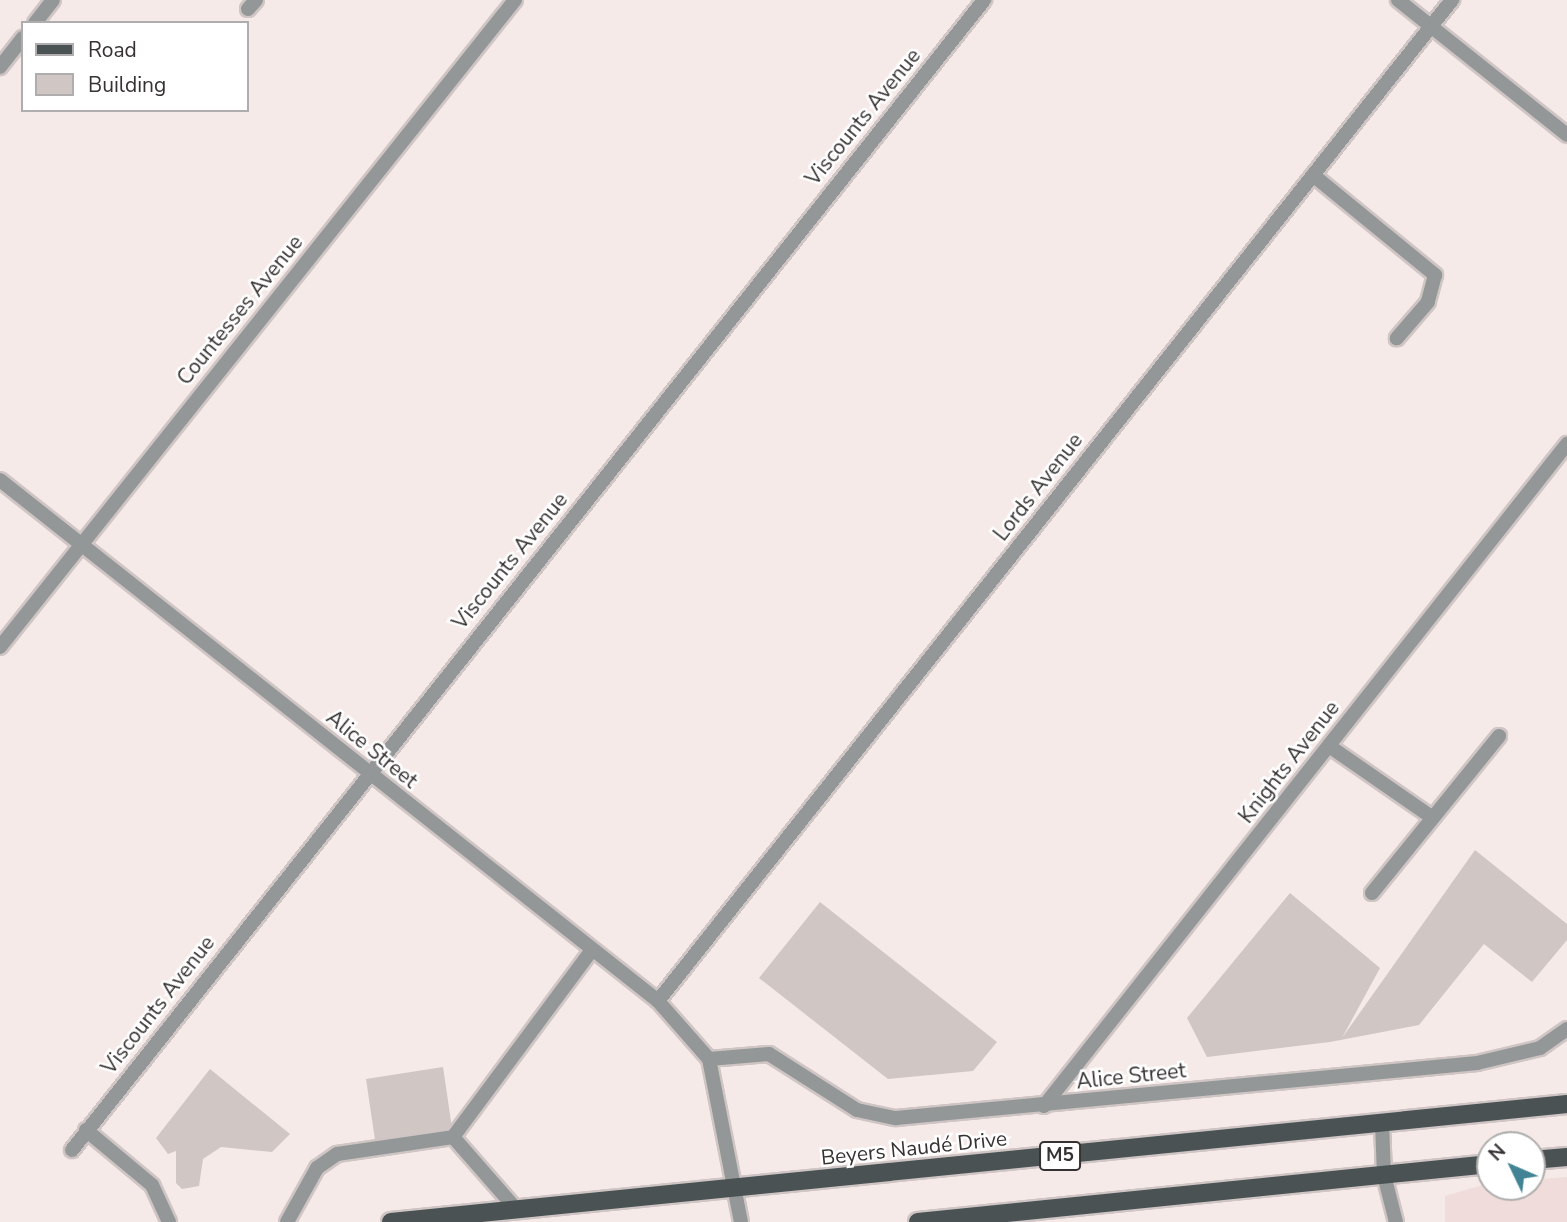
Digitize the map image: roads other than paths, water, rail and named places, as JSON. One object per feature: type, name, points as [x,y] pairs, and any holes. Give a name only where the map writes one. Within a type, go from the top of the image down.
[{"type":"main road","name":"Beyers Naudé Drive","points":[[391,1222],[1567,1104]]},
{"type":"main road","points":[[1546,1159],[1567,1157]]},
{"type":"main road","points":[[918,1222],[1476,1165]]},
{"type":"street","points":[[37,21],[53,0]]},
{"type":"street","name":"Countesses Avenue","points":[[0,647],[514,0]]},
{"type":"street","name":"Viscounts Avenue","points":[[72,1150],[984,0]]},
{"type":"street","points":[[1398,0],[1567,135]]},
{"type":"street","name":"Lords Avenue","points":[[658,1001],[1452,0]]},
{"type":"street","points":[[0,66],[21,40]]},
{"type":"street","points":[[1313,175],[1435,275],[1428,302],[1397,338]]},
{"type":"street","name":"Knights Avenue","points":[[1044,1106],[1567,444]]},
{"type":"street","name":"Alice Street","points":[[0,480],[658,1001],[709,1059],[737,1189],[741,1222]]},
{"type":"street","points":[[1372,893],[1499,736]]},
{"type":"street","points":[[1329,746],[1433,818]]},
{"type":"street","points":[[286,1222],[317,1168],[337,1154],[453,1137],[592,950]]},
{"type":"street","name":"Alice Street","points":[[709,1059],[769,1054],[871,1116],[1044,1106],[1477,1063],[1540,1048],[1567,1029]]},
{"type":"street","points":[[1382,1123],[1384,1175],[1396,1222]]},
{"type":"street","points":[[86,1130],[152,1185],[169,1222]]},
{"type":"street","points":[[453,1137],[516,1209]]}]
